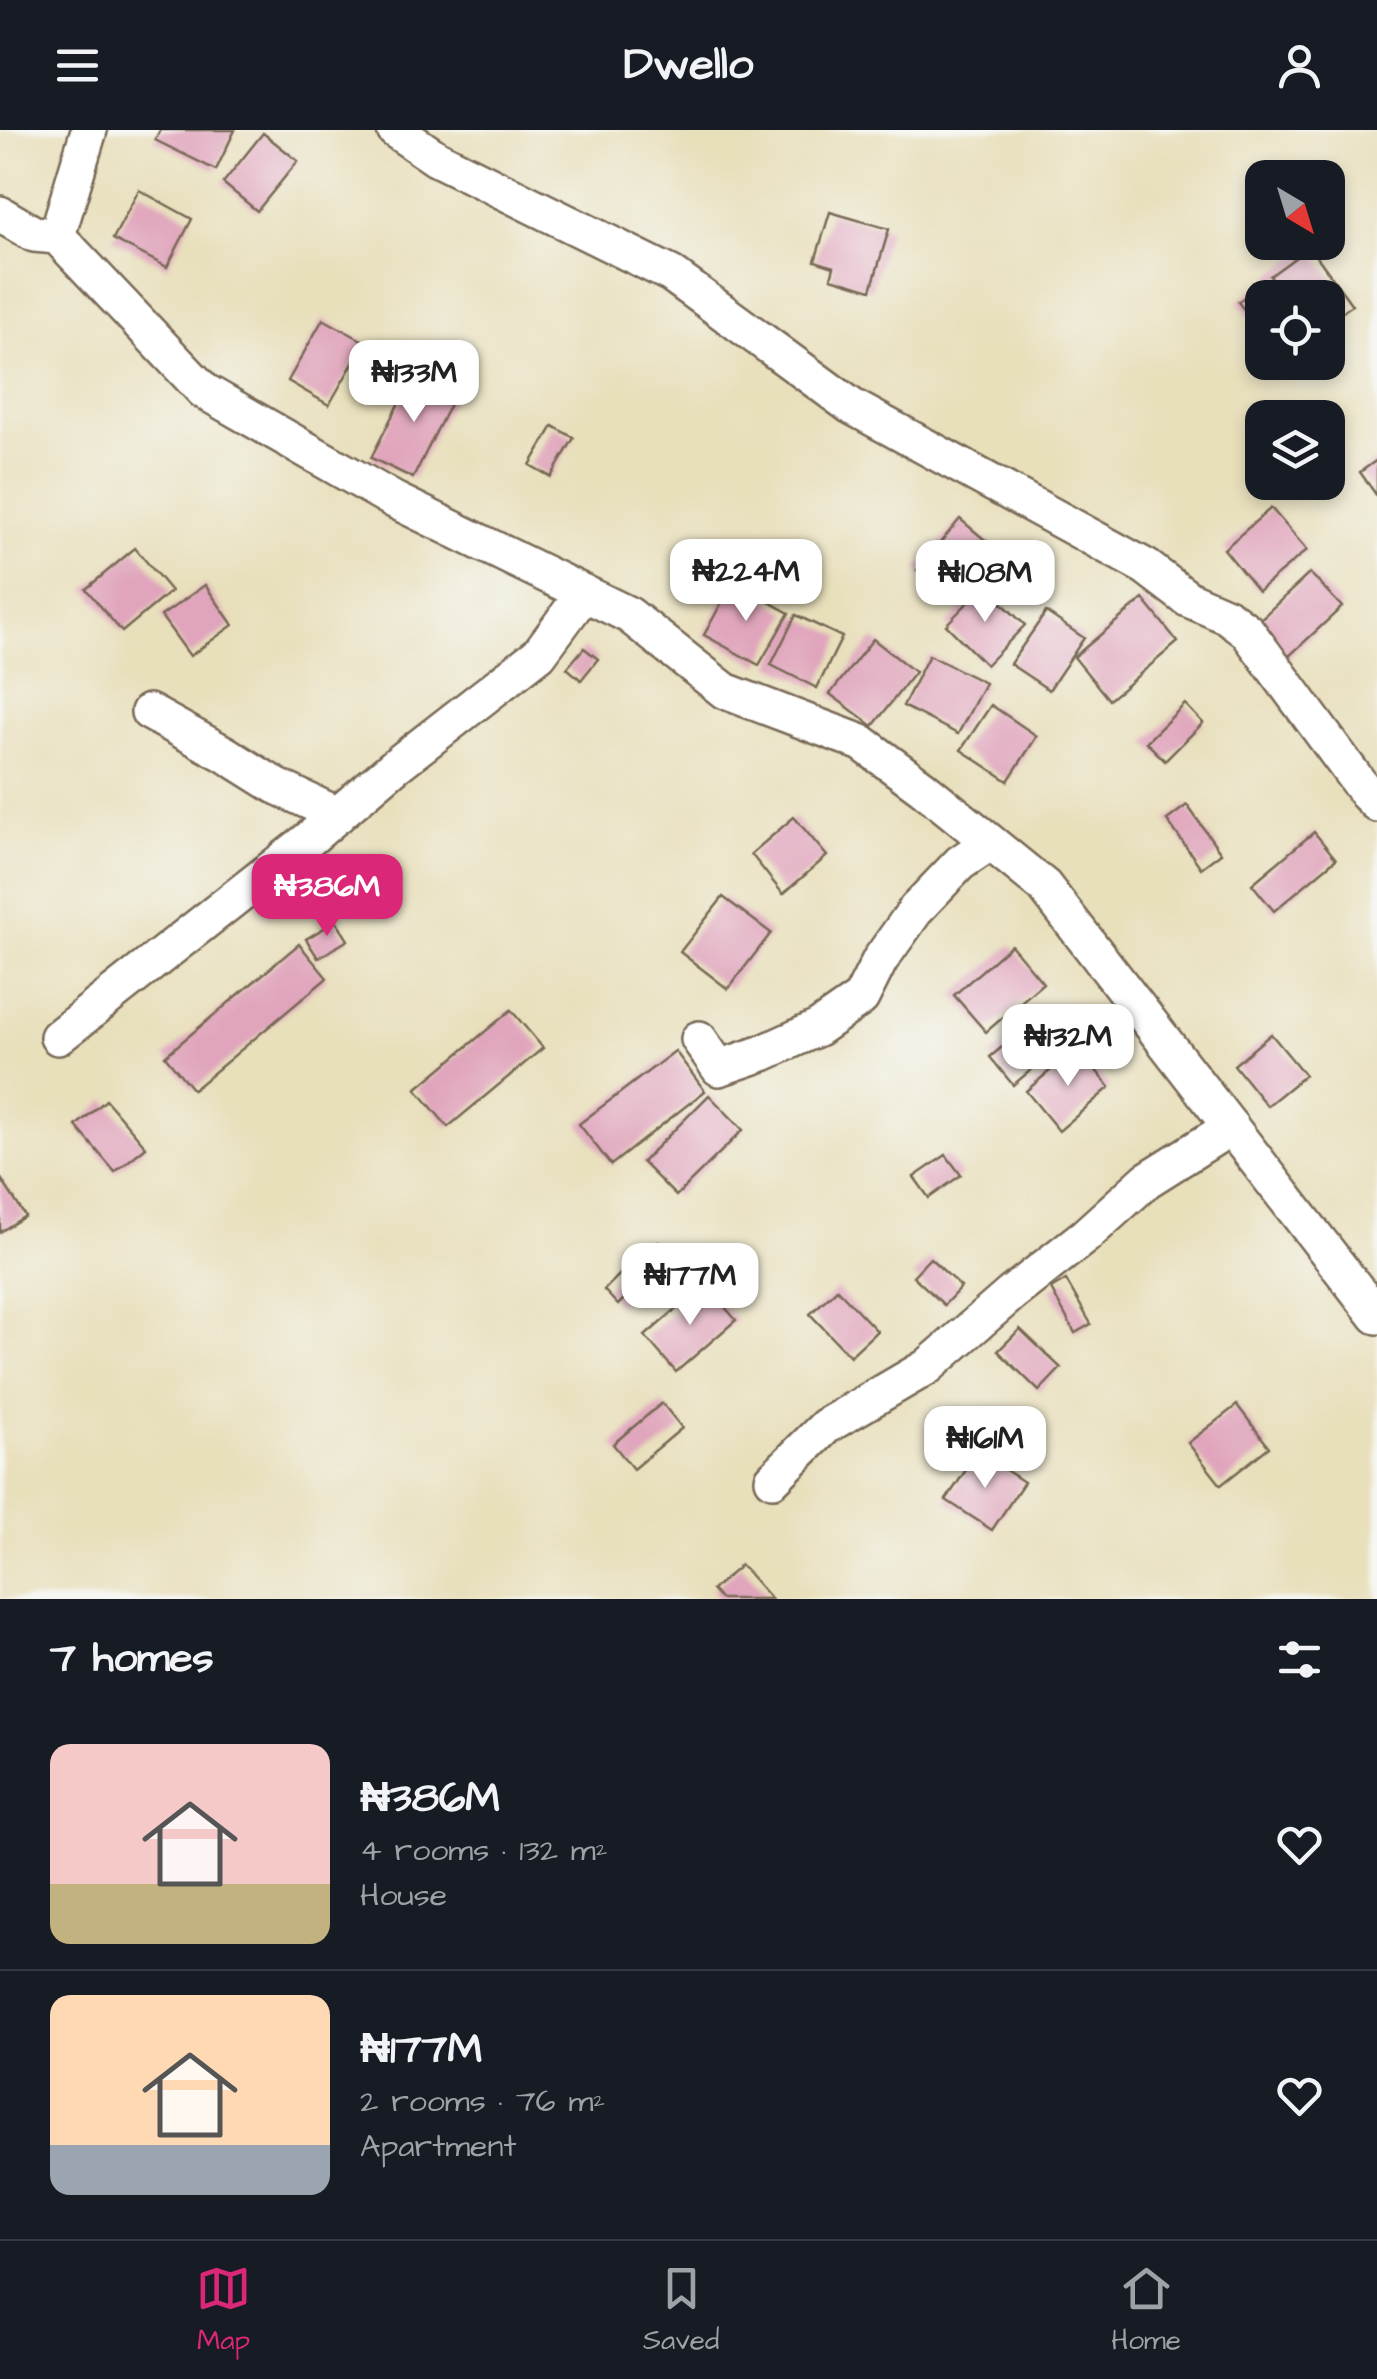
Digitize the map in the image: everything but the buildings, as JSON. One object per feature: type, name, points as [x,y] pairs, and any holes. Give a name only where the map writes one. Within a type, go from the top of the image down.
[{"type":"street","points":[[57,236],[90,130]]},
{"type":"street","points":[[394,130],[436,158],[670,274],[851,406],[1146,567],[1188,598],[1226,616],[1247,631],[1377,804]]},
{"type":"street","points":[[0,214],[34,234],[57,236],[204,391],[394,500],[629,615],[725,691],[862,743],[922,787],[1044,886],[1377,1316]]},
{"type":"street","points":[[58,1037],[539,654],[584,593]]},
{"type":"street","points":[[149,712],[276,786],[338,814]]},
{"type":"street","points":[[699,1039],[719,1068],[818,1028],[861,998],[880,960],[917,908],[960,864],[989,843]]},
{"type":"street","points":[[773,1480],[826,1426],[926,1366],[1147,1180],[1231,1127]]}]
